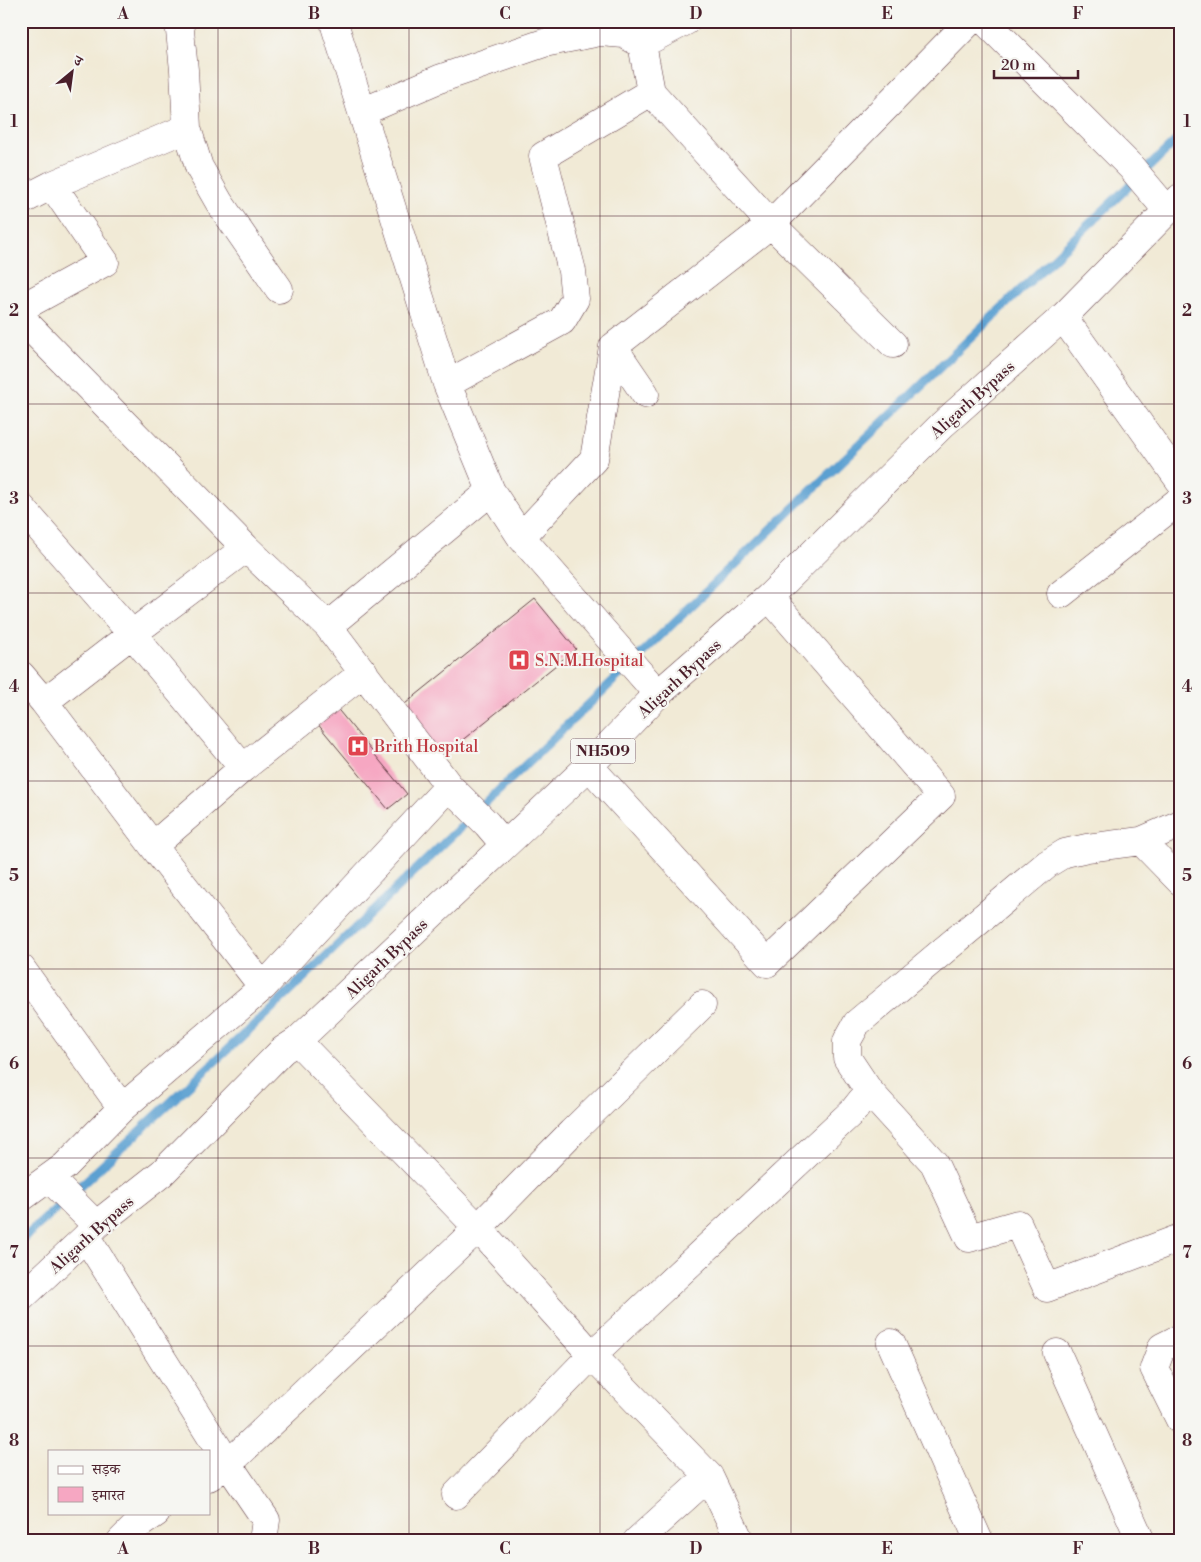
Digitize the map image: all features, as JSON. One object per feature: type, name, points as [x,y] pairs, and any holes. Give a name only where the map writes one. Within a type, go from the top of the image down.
[{"type":"main road","points":[[179,21],[187,128],[199,167],[219,202],[279,289]]},
{"type":"main road","points":[[335,21],[447,384],[491,491],[521,537],[650,685]]},
{"type":"main road","points":[[642,44],[686,21]]},
{"type":"main road","points":[[521,537],[594,459],[613,347],[771,224],[970,21]]},
{"type":"main road","points":[[985,21],[1130,167],[1167,200]]},
{"type":"main road","points":[[362,112],[439,79],[544,43],[600,32],[624,34],[642,44]]},
{"type":"main road","points":[[642,44],[651,92],[771,224],[893,344]]},
{"type":"main road","points":[[447,384],[562,321],[575,299],[572,270],[543,156],[651,92]]},
{"type":"main road","points":[[21,201],[52,185],[187,128]]},
{"type":"main road","points":[[21,308],[105,262],[52,185]]},
{"type":"main road","name":"Aligarh Bypass","points":[[21,1298],[91,1231],[162,1173],[283,1050],[297,1041],[589,766],[650,685],[769,597],[942,425],[1063,317],[1167,200]]},
{"type":"main road","points":[[1063,317],[1180,481]]},
{"type":"main road","points":[[21,318],[246,548],[328,626],[453,790],[504,844]]},
{"type":"main road","points":[[613,347],[645,394]]},
{"type":"main road","points":[[328,626],[491,491]]},
{"type":"main road","points":[[1061,594],[1180,500]]},
{"type":"main road","points":[[21,507],[132,634],[242,768]]},
{"type":"main road","points":[[44,702],[246,548]]},
{"type":"main road","points":[[589,766],[767,963],[941,796],[769,597]]},
{"type":"main road","points":[[153,846],[242,768],[364,672]]},
{"type":"main road","points":[[21,674],[264,987]]},
{"type":"main road","points":[[21,1198],[65,1166],[122,1108],[264,987],[453,790]]},
{"type":"main road","points":[[1180,824],[1141,841],[1087,848],[1065,853],[1047,864],[857,1023],[847,1041],[847,1058],[869,1091],[934,1163],[968,1238],[1018,1224],[1047,1288],[1180,1238]]},
{"type":"main road","points":[[1141,841],[1180,881]]},
{"type":"main road","points":[[21,968],[122,1108]]},
{"type":"main road","points":[[218,1470],[478,1228],[572,1132],[702,1006]]},
{"type":"main road","points":[[297,1041],[478,1228],[592,1355],[709,1476],[740,1541]]},
{"type":"main road","points":[[456,1495],[592,1355],[854,1110],[869,1091]]},
{"type":"main road","points":[[48,1178],[91,1231],[207,1450]]},
{"type":"main road","points":[[1180,1338],[1162,1347],[1154,1368],[1180,1420]]},
{"type":"main road","points":[[891,1343],[979,1541]]},
{"type":"main road","points":[[1057,1353],[1140,1541]]},
{"type":"main road","points":[[210,1455],[218,1470],[264,1530],[285,1541]]},
{"type":"main road","points":[[638,1541],[709,1476]]},
{"type":"main road","points":[[121,1541],[134,1528],[155,1514]]},
{"type":"building","points":[[535,599],[576,649],[435,762],[395,712]]},
{"type":"building","points":[[335,706],[407,794],[388,809],[316,722]]},
{"type":"waterway","points":[[21,1241],[269,1011],[1180,137]]},
{"type":"place","name":"S.N.M.Hospital","points":[[519,660]]},
{"type":"place","name":"Brith Hospital","points":[[358,746]]}]
